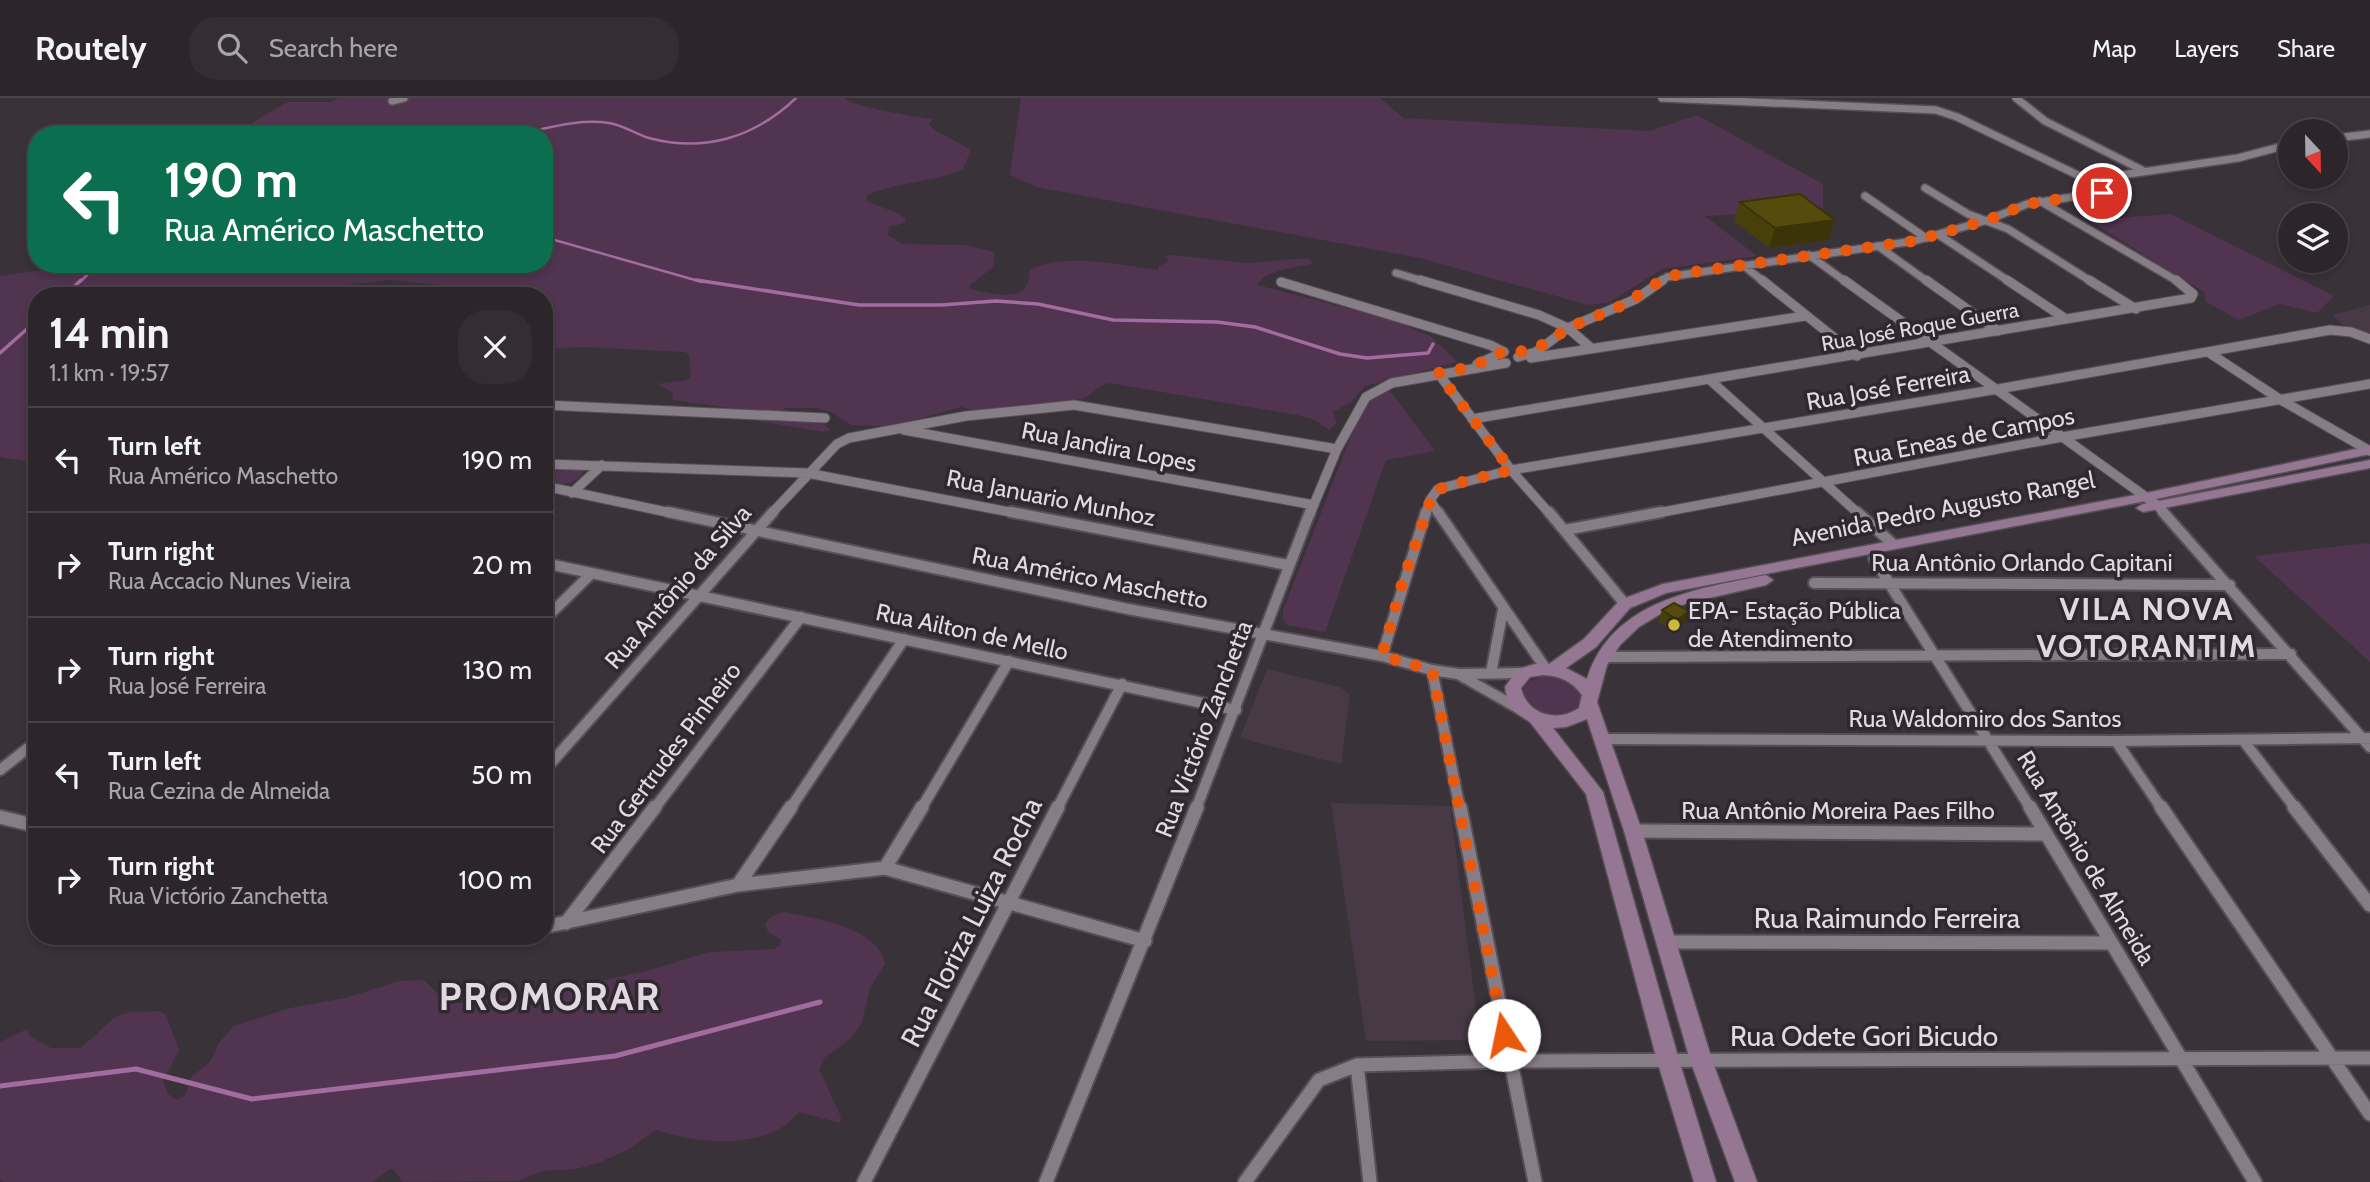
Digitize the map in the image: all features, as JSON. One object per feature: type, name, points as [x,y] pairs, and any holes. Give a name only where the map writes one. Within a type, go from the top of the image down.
[{"type":"street","points":[[392,101],[404,98]]},
{"type":"street","points":[[1472,367],[1507,356],[1536,352],[1568,328],[1636,299],[1667,277],[1926,238],[2040,201],[2105,192],[2102,187],[2088,180],[1937,110],[1662,98]]},
{"type":"street","points":[[2016,98],[2045,121],[2142,170]]},
{"type":"street","points":[[2348,137],[2370,134]]},
{"type":"street","points":[[2088,180],[2189,164],[2204,167],[2237,164],[2240,158],[2278,148]]},
{"type":"street","points":[[1924,188],[1968,214],[2008,229],[2136,309]]},
{"type":"street","points":[[1865,196],[1926,238]]},
{"type":"street","name":"Rua José Roque Guerra","points":[[1472,419],[2136,309],[2184,300],[2193,294],[2185,285],[2040,201]]},
{"type":"street","points":[[1939,235],[2066,319]]},
{"type":"street","points":[[1878,246],[1998,331]]},
{"type":"street","points":[[1809,255],[2152,501],[2367,741]]},
{"type":"street","points":[[1743,265],[1857,356]]},
{"type":"street","points":[[1396,273],[1539,315],[1568,328],[1591,348]]},
{"type":"street","points":[[1281,282],[1478,342],[1507,356],[1591,348],[1805,316]]},
{"type":"street","name":"Rua José Ferreira","points":[[1430,500],[1438,489],[1511,470],[1767,429],[2330,330],[2370,339]]},
{"type":"street","points":[[2208,352],[2370,454]]},
{"type":"street","points":[[1472,367],[1506,363],[1507,356]]},
{"type":"street","name":"Rua Victório Zanchetta","points":[[1046,1182],[1145,941],[1236,710],[1288,565],[1337,449],[1366,397],[1373,392],[1392,383],[1472,367]]},
{"type":"street","points":[[1438,373],[1511,470],[1565,530],[1625,604]]},
{"type":"street","points":[[1710,380],[1893,544]]},
{"type":"street","name":"Rua Eneas de Campos","points":[[1565,530],[2062,437],[2370,384]]},
{"type":"street","points":[[553,405],[825,418]]},
{"type":"street","points":[[896,428],[967,416],[1074,405],[1337,449]]},
{"type":"street","points":[[955,437],[967,416]]},
{"type":"street","name":"Rua Jandira Lopes","points":[[896,428],[1314,505]]},
{"type":"street","name":"Rua Antônio da Silva","points":[[553,761],[807,473],[837,444],[849,438],[896,428]]},
{"type":"street","name":"Avenida Pedro Augusto Rangel","points":[[1590,699],[1594,673],[1616,638],[1640,617],[1665,604],[1696,594],[2370,454]]},
{"type":"street","name":"Rua Januario Munhoz","points":[[553,464],[807,473],[1288,565]]},
{"type":"street","points":[[572,493],[602,465]]},
{"type":"street","name":"Rua Américo Maschetto","points":[[553,488],[1128,609],[1382,656],[1432,670],[1458,674],[1524,673]]},
{"type":"street","points":[[1430,500],[1503,610],[1549,669],[1580,682],[1590,699],[1600,739],[1633,831],[1701,1060],[1746,1182]]},
{"type":"street","points":[[1382,656],[1430,500]]},
{"type":"street","name":"Avenida Pedro Augusto Rangel","points":[[1549,669],[1590,643],[1625,604],[1663,589],[1893,544],[2152,501]]},
{"type":"street","name":"Rua Antônio de Almeida","points":[[1874,559],[1989,739],[2043,834],[2255,1182]]},
{"type":"street","name":"Rua Ailton de Mello","points":[[553,564],[1236,710]]},
{"type":"street","points":[[553,611],[592,573]]},
{"type":"street","name":"Rua Antônio Orlando Capitani","points":[[1814,583],[2230,586]]},
{"type":"street","points":[[1491,673],[1503,610]]},
{"type":"street","name":"Rua Gertrudes Pinheiro","points":[[566,924],[800,617]]},
{"type":"street","points":[[738,885],[904,639]]},
{"type":"street","points":[[1604,657],[2291,654]]},
{"type":"street","points":[[885,868],[1009,661]]},
{"type":"street","points":[[1549,669],[1524,673],[1513,687],[1513,695],[1594,792],[1668,1060],[1705,1182]]},
{"type":"street","points":[[1432,670],[1535,1182]]},
{"type":"street","name":"Rua Américo Maschetto","points":[[1458,674],[1530,715]]},
{"type":"street","name":"Rua Floriza Luiza Rocha","points":[[864,1182],[1122,684]]},
{"type":"street","points":[[1530,715],[1548,722],[1572,721],[1581,717],[1590,699]]},
{"type":"street","name":"Rua Waldomiro dos Santos","points":[[1600,739],[2367,741]]},
{"type":"street","points":[[2243,740],[2370,905]]},
{"type":"street","points":[[2116,741],[2370,1114]]},
{"type":"street","points":[[0,770],[28,748]]},
{"type":"street","points":[[0,817],[28,824]]},
{"type":"street","name":"Rua Antônio Moreira Paes Filho","points":[[1633,831],[2043,834]]},
{"type":"street","points":[[553,926],[738,885],[885,868],[1145,941]]},
{"type":"street","name":"Rua Raimundo Ferreira","points":[[1665,942],[2109,943]]},
{"type":"street","name":"Rua Odete Gori Bicudo","points":[[1357,1065],[1509,1061],[2370,1058]]},
{"type":"street","points":[[1245,1182],[1319,1080],[1357,1065],[1370,1182]]},
{"type":"shaded area","points":[[338,98],[844,98],[872,108],[933,119],[929,124],[933,129],[971,150],[963,169],[952,174],[880,190],[868,195],[866,201],[898,213],[905,219],[905,223],[889,227],[888,235],[902,244],[965,245],[995,252],[993,267],[969,286],[971,289],[1000,295],[1016,294],[1026,286],[1030,270],[1059,262],[1093,261],[1158,270],[1159,266],[1169,261],[1165,256],[1171,255],[1247,263],[1307,258],[1312,264],[1273,273],[1257,285],[1389,319],[1430,336],[1458,362],[1365,386],[1351,402],[1333,412],[1337,423],[1329,430],[1315,420],[1297,415],[1109,383],[1082,399],[1009,406],[983,413],[961,407],[882,426],[851,425],[831,412],[817,408],[786,408],[774,413],[776,417],[824,424],[831,430],[825,432],[758,421],[750,418],[746,410],[673,400],[672,392],[657,384],[687,380],[691,376],[689,355],[685,352],[584,347],[553,349],[553,287],[456,287],[389,280],[345,287],[28,287],[28,462],[0,457],[0,276],[28,272],[553,273],[553,126],[258,126],[252,123],[287,102],[331,102]]},
{"type":"shaded area","points":[[1021,98],[1380,98],[1403,118],[1649,131],[1697,115],[1823,184],[1823,208],[1705,216],[1757,256],[1662,269],[1610,302],[1588,305],[1420,258],[1036,187],[1010,175]]},
{"type":"shaded area","points":[[2171,214],[2278,268],[2278,273],[2288,273],[2334,296],[2317,313],[2280,304],[2239,320],[2206,302],[2204,292],[2088,220]]},
{"type":"shaded area","points":[[2370,305],[2370,335],[2343,325],[2333,315]]},
{"type":"shaded area","points":[[1388,388],[1435,451],[1386,460],[1325,632],[1287,625],[1283,619],[1283,610],[1355,426],[1364,408],[1381,391]]},
{"type":"shaded area","points":[[553,468],[583,470],[579,477],[560,484],[553,483]]},
{"type":"shaded area","points":[[2370,544],[2370,662],[2254,556]]},
{"type":"shaded area","points":[[1267,669],[1340,687],[1350,695],[1341,764],[1240,738]]},
{"type":"shaded area","points":[[1548,676],[1565,680],[1578,689],[1583,700],[1577,712],[1561,715],[1546,713],[1527,702],[1525,686],[1533,680]]},
{"type":"shaded area","points":[[1331,803],[1450,806],[1480,1040],[1366,1041]]},
{"type":"shaded area","points":[[784,912],[828,922],[859,933],[880,952],[885,964],[870,988],[862,1022],[850,1039],[824,1058],[819,1069],[841,1117],[840,1123],[799,1112],[783,1127],[769,1134],[737,1141],[686,1138],[656,1130],[627,1150],[598,1163],[576,1169],[542,1171],[518,1181],[403,1182],[392,1168],[372,1182],[4,1182],[0,1179],[0,1042],[27,1029],[30,1036],[51,1048],[81,1048],[115,1017],[130,1012],[158,1011],[166,1015],[179,1050],[163,1081],[168,1094],[177,1100],[185,1096],[191,1077],[210,1062],[219,1043],[234,1026],[290,1008],[345,998],[400,981],[424,980],[441,997],[459,1003],[538,994],[647,971],[709,952],[774,949],[780,945],[781,939],[768,932],[765,924],[771,917]]},
{"type":"building","points":[[1800,194],[1835,220],[1775,228],[1740,202]]},
{"type":"building","points":[[1674,603],[1689,611],[1677,620],[1662,610]]},
{"type":"waterway","points":[[553,127],[597,122],[614,124],[649,138],[670,142],[709,142],[746,132],[764,123],[796,98]]},
{"type":"waterway","points":[[553,240],[702,282]]},
{"type":"waterway","points":[[80,282],[89,273]]},
{"type":"waterway","points":[[74,287],[81,280]]},
{"type":"waterway","points":[[696,280],[859,305],[941,305],[996,301],[1038,304],[1113,320],[1217,322],[1255,327],[1340,354],[1367,358],[1428,353],[1433,344]]},
{"type":"waterway","points":[[0,353],[28,328]]},
{"type":"waterway","points":[[0,1086],[136,1069],[252,1099],[615,1056],[820,1002]]},
{"type":"place","name":"EPA- Estação Pública de Atendimento","points":[[1674,625]]},
{"type":"district","name":"VILA NOVA VOTORANTIM","points":[[2147,628]]},
{"type":"district","name":"PROMORAR","points":[[550,997]]},
{"type":"route","points":[[1504,1035],[1432,670],[1382,656],[1402,584],[1433,493],[1446,486],[1511,470],[1438,373],[1472,367],[1500,353],[1513,354],[1545,344],[1568,328],[1636,299],[1667,277],[1678,274],[1914,241],[1988,220],[2027,204],[2102,193]]}]
